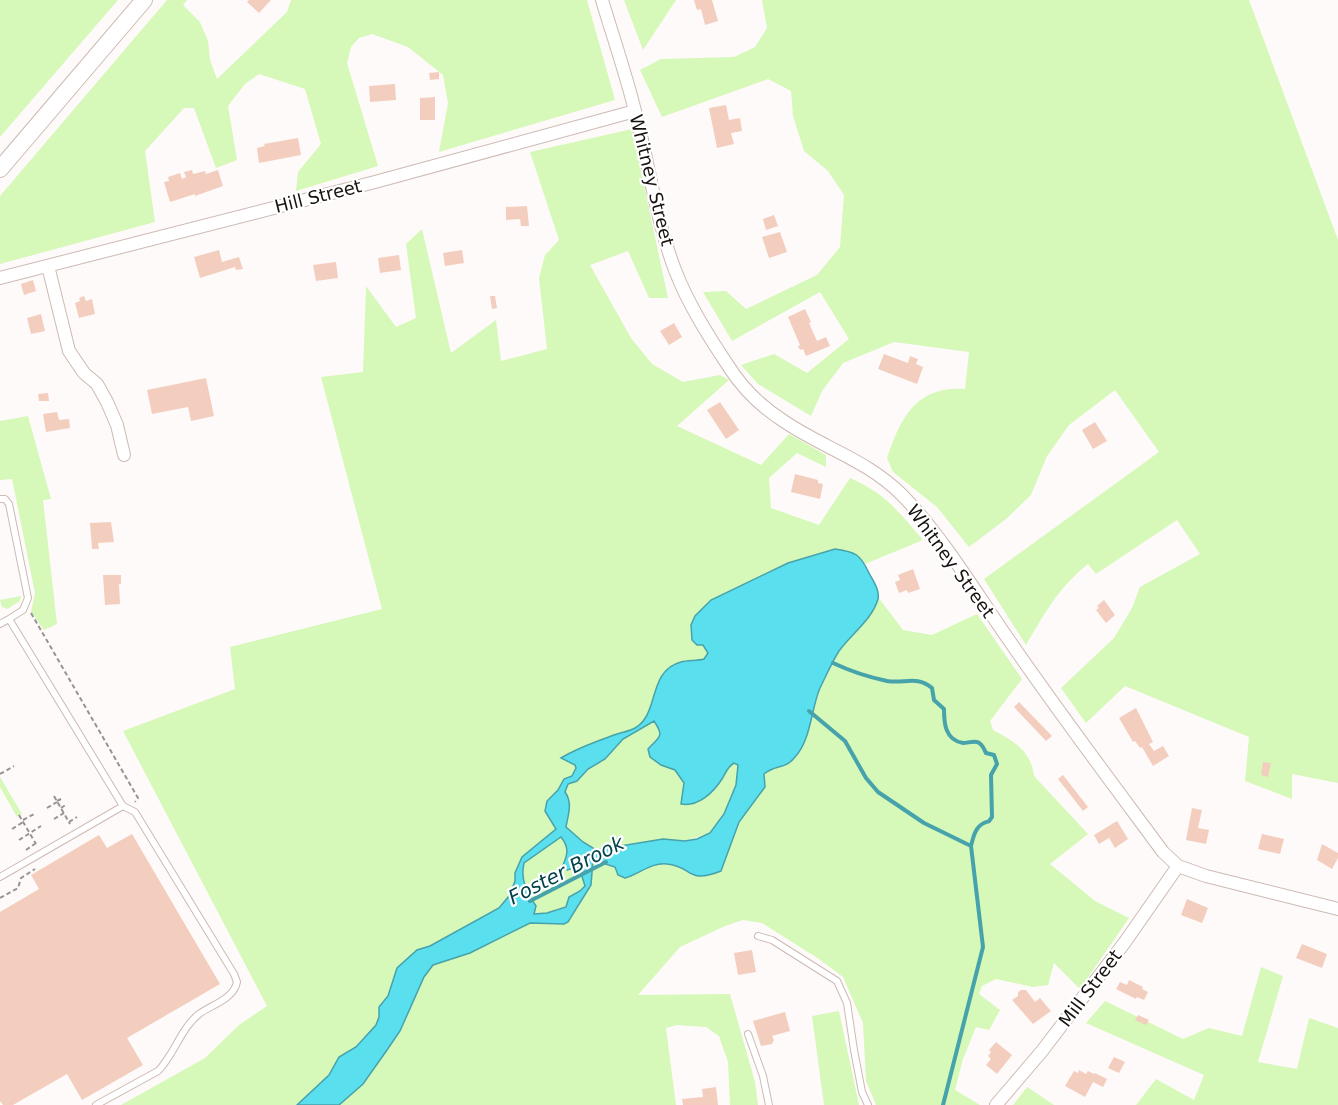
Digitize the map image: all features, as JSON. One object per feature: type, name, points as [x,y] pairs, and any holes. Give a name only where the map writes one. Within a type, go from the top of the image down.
[{"type":"main road","points":[[0,169],[144,0]]},
{"type":"street","name":"Whitney Street","points":[[602,0],[635,111],[667,246],[676,272],[729,368],[765,408],[786,423],[854,458],[899,492],[912,506],[1163,852],[1178,866],[1206,876],[1338,909]]},
{"type":"street","name":"Hill Street","points":[[0,278],[375,182],[635,111]]},
{"type":"street","points":[[48,266],[69,351],[84,373],[97,384],[107,402],[117,425],[124,455]]},
{"type":"street","name":"Mill Street","points":[[996,1105],[1056,1033],[1125,942],[1178,866]]},
{"type":"lane","points":[[0,499],[5,499],[9,504],[28,598],[23,610],[0,624]]},
{"type":"lane","points":[[9,619],[123,806],[135,812],[237,982],[230,994],[194,1019],[158,1071],[96,1105]]},
{"type":"lane","points":[[0,877],[123,806]]},
{"type":"lane","points":[[758,936],[772,940],[837,981],[847,1003],[862,1092],[868,1105]]},
{"type":"lane","points":[[748,1034],[763,1076],[769,1105]]},
{"type":"path","points":[[31,613],[138,798],[135,802]]},
{"type":"path","points":[[0,774],[14,765]]},
{"type":"path","points":[[54,796],[70,823],[77,817]]},
{"type":"path","points":[[47,808],[63,798]]},
{"type":"path","points":[[61,808],[67,804]]},
{"type":"path","points":[[54,819],[64,813]]},
{"type":"path","points":[[12,829],[34,814]]},
{"type":"path","points":[[19,815],[36,844],[26,850]]},
{"type":"path","points":[[19,840],[41,826]]},
{"type":"path","points":[[0,898],[18,888],[21,878],[39,866]]},
{"type":"green space","points":[[0,0],[118,0],[0,137]]},
{"type":"green space","points":[[167,0],[187,0],[183,5],[200,22],[208,41],[210,60],[217,79],[287,12],[291,0],[587,0],[615,100],[439,152],[448,103],[443,75],[408,47],[372,34],[359,38],[351,47],[347,63],[378,166],[296,191],[298,172],[321,144],[305,89],[259,74],[245,84],[228,106],[237,160],[216,168],[194,108],[184,108],[145,151],[155,222],[0,264],[0,196]]},
{"type":"green space","points":[[624,0],[676,0],[643,50]]},
{"type":"green space","points":[[762,0],[1249,0],[1338,240],[1338,783],[1292,774],[1292,799],[1245,781],[1249,737],[1125,686],[1086,723],[1061,688],[1114,638],[1132,608],[1140,587],[1200,554],[1177,520],[1096,574],[1088,564],[1060,592],[1026,645],[984,579],[1159,452],[1115,390],[1069,425],[1047,456],[1031,495],[1006,519],[969,547],[937,507],[893,472],[887,458],[905,417],[922,399],[948,389],[965,389],[969,352],[894,342],[843,363],[822,391],[811,416],[758,384],[741,365],[774,354],[807,373],[849,339],[820,292],[732,341],[703,292],[726,291],[746,309],[817,275],[840,247],[844,195],[828,171],[804,151],[793,116],[791,91],[768,79],[662,117],[640,70],[661,59],[734,57],[755,47],[767,28]]},
{"type":"green space","points":[[632,129],[668,298],[649,298],[628,251],[590,265],[631,338],[652,364],[683,382],[720,375],[729,380],[677,426],[761,465],[789,434],[826,455],[826,467],[797,453],[769,478],[771,508],[819,525],[850,478],[882,497],[899,512],[923,540],[865,564],[859,556],[835,549],[735,589],[713,647],[661,732],[660,738],[655,742],[721,781],[729,766],[734,763],[738,764],[736,785],[724,814],[710,833],[685,841],[665,863],[677,866],[693,876],[721,871],[739,822],[765,787],[764,774],[772,767],[782,767],[797,756],[820,689],[840,650],[874,608],[878,597],[903,630],[932,635],[977,614],[1022,679],[990,721],[993,730],[1008,738],[1025,753],[1034,776],[1088,834],[1050,864],[1095,901],[1129,918],[1080,989],[1054,963],[1048,985],[1033,987],[996,979],[982,986],[979,994],[1000,1010],[989,1030],[976,1027],[963,1059],[955,1090],[980,1105],[876,1105],[866,1081],[863,1023],[843,977],[762,923],[743,920],[680,947],[638,995],[730,994],[755,1082],[758,1105],[730,1105],[728,1062],[719,1036],[706,1027],[677,1025],[666,1028],[676,1105],[121,1105],[205,1058],[239,1025],[267,1006],[123,731],[235,689],[230,647],[382,609],[321,377],[363,372],[366,286],[396,327],[416,318],[406,244],[422,229],[451,353],[496,320],[501,361],[547,349],[539,278],[545,255],[559,240],[530,152]]},
{"type":"green space","points":[[28,416],[51,499],[43,500],[57,624],[44,630],[31,612],[35,593],[12,479],[0,480],[0,421]]},
{"type":"green space","points":[[21,596],[20,601],[7,609],[2,607],[0,600]]},
{"type":"green space","points":[[0,777],[22,814],[17,817],[0,787]]},
{"type":"green space","points":[[1261,967],[1283,976],[1258,1062],[1297,1069],[1309,1018],[1338,1028],[1338,1105],[1136,1105],[1156,1079],[1194,1100],[1204,1075],[1086,1023],[1105,1001],[1183,1039],[1209,1028],[1242,1036]]},
{"type":"green space","points":[[839,1011],[859,1105],[824,1105],[812,1016]]},
{"type":"green space","points":[[1027,1087],[1054,1105],[1013,1105]]},
{"type":"water","points":[[835,549],[853,553],[866,567],[877,589],[878,599],[871,614],[839,651],[831,664],[817,696],[808,733],[800,750],[788,764],[764,774],[765,787],[739,822],[721,871],[701,876],[675,865],[661,864],[625,878],[618,875],[615,867],[593,860],[591,885],[568,922],[564,924],[530,923],[470,953],[433,965],[424,977],[400,1031],[363,1084],[339,1105],[297,1105],[329,1075],[339,1057],[356,1047],[376,1025],[379,1007],[388,996],[397,968],[417,950],[430,946],[499,908],[509,896],[522,857],[556,829],[545,811],[547,801],[558,790],[564,779],[572,776],[576,768],[575,765],[561,758],[589,744],[633,729],[643,722],[663,674],[670,667],[681,662],[704,659],[708,653],[703,645],[697,645],[692,640],[691,625],[695,616],[711,600],[788,563]],"holes":[[[654,721],[660,734],[648,749],[650,757],[661,765],[675,770],[684,783],[681,804],[699,801],[710,794],[730,766],[734,763],[738,765],[736,785],[724,814],[710,833],[697,839],[685,841],[663,839],[596,850],[566,827],[569,805],[565,792],[568,784],[577,781],[588,769],[605,759],[623,739]],[[561,837],[567,851],[563,865],[567,870],[579,867],[585,886],[569,897],[566,907],[547,913],[534,914],[536,906],[527,891],[524,880],[524,863]]]},
{"type":"building","points":[[249,0],[271,0],[259,13],[247,2]]},
{"type":"building","points":[[694,0],[712,0],[718,21],[705,25],[701,9],[697,10]]},
{"type":"building","points":[[439,72],[439,79],[430,80],[429,73]]},
{"type":"building","points":[[395,84],[396,100],[370,102],[369,86]]},
{"type":"building","points":[[435,97],[435,120],[420,120],[420,98]]},
{"type":"building","points":[[726,105],[729,120],[740,118],[742,131],[731,133],[734,144],[717,148],[709,108]]},
{"type":"building","points":[[298,138],[301,155],[259,163],[257,148],[265,146],[264,144]]},
{"type":"building","points":[[192,170],[193,174],[205,171],[206,174],[218,170],[223,186],[170,202],[164,182],[169,181],[168,177],[180,173],[182,179],[186,177],[184,172]]},
{"type":"building","points":[[527,206],[529,226],[521,226],[520,219],[506,220],[506,207]]},
{"type":"building","points":[[774,215],[778,226],[766,230],[763,219]]},
{"type":"building","points":[[780,232],[787,252],[769,258],[762,237]]},
{"type":"building","points":[[219,250],[222,262],[239,257],[243,269],[236,270],[235,267],[200,278],[194,257]]},
{"type":"building","points":[[462,250],[464,263],[445,266],[443,253]]},
{"type":"building","points":[[399,255],[401,270],[380,273],[378,258]]},
{"type":"building","points":[[336,262],[338,278],[316,281],[313,265]]},
{"type":"building","points":[[33,280],[36,291],[24,295],[21,284]]},
{"type":"building","points":[[84,296],[86,301],[92,299],[95,314],[79,318],[75,303]]},
{"type":"building","points":[[490,296],[495,296],[497,308],[492,309]]},
{"type":"building","points":[[805,309],[817,341],[826,337],[830,346],[806,356],[803,349],[800,350],[798,346],[800,345],[788,317]]},
{"type":"building","points":[[41,314],[45,331],[31,334],[27,318]]},
{"type":"building","points":[[674,323],[682,337],[669,345],[660,331]]},
{"type":"building","points":[[884,354],[908,363],[910,356],[918,359],[916,364],[923,367],[917,384],[878,369]]},
{"type":"building","points":[[206,378],[214,416],[191,421],[188,407],[152,414],[147,390]]},
{"type":"building","points":[[48,393],[49,401],[39,401],[38,394]]},
{"type":"building","points":[[720,402],[739,430],[726,439],[707,410]]},
{"type":"building","points":[[57,412],[59,420],[69,419],[70,428],[46,432],[43,414]]},
{"type":"building","points":[[1095,422],[1107,441],[1093,449],[1082,430]]},
{"type":"building","points":[[795,474],[818,480],[818,483],[823,484],[820,499],[791,492]]},
{"type":"building","points":[[111,522],[114,542],[98,543],[99,549],[92,549],[90,523]]},
{"type":"building","points":[[913,569],[920,589],[899,593],[895,582],[900,580],[898,575]]},
{"type":"building","points":[[103,575],[121,575],[120,604],[105,605]]},
{"type":"building","points":[[1104,600],[1115,615],[1106,623],[1096,610]]},
{"type":"building","points":[[1019,702],[1052,736],[1046,741],[1014,707]]},
{"type":"building","points":[[1136,708],[1153,742],[1149,744],[1154,751],[1163,746],[1169,756],[1153,766],[1142,747],[1140,748],[1135,741],[1133,742],[1119,718]]},
{"type":"building","points":[[1263,762],[1271,763],[1268,777],[1261,775]]},
{"type":"building","points":[[1063,775],[1088,807],[1083,811],[1058,779]]},
{"type":"building","points":[[1192,808],[1202,810],[1198,828],[1209,830],[1206,844],[1186,840]]},
{"type":"building","points":[[1117,821],[1128,839],[1115,848],[1109,838],[1099,844],[1094,835]]},
{"type":"building","points":[[132,834],[220,984],[127,1038],[143,1065],[82,1100],[67,1074],[13,1105],[3,1105],[0,1101],[0,912],[39,889],[31,875],[99,835],[107,848]]},
{"type":"building","points":[[1262,834],[1284,839],[1280,854],[1258,849]]},
{"type":"building","points":[[1322,844],[1338,853],[1332,869],[1317,860]]},
{"type":"building","points":[[1187,899],[1208,908],[1202,923],[1181,915]]},
{"type":"building","points":[[1302,944],[1327,954],[1322,968],[1296,958]]},
{"type":"building","points":[[752,950],[756,972],[738,975],[734,953]]},
{"type":"building","points":[[1129,980],[1148,992],[1144,1000],[1137,997],[1136,999],[1116,989],[1120,982],[1127,985]]},
{"type":"building","points":[[1021,990],[1026,990],[1035,1002],[1040,998],[1051,1011],[1033,1024],[1012,1000]]},
{"type":"building","points":[[785,1012],[790,1031],[772,1036],[774,1040],[772,1044],[761,1046],[753,1021]]},
{"type":"building","points":[[1138,1015],[1149,1020],[1146,1025],[1135,1020]]},
{"type":"building","points":[[996,1042],[1012,1055],[997,1074],[986,1065],[991,1059],[988,1056],[991,1052],[989,1050]]},
{"type":"building","points":[[1114,1057],[1125,1062],[1119,1073],[1108,1068]]},
{"type":"building","points":[[1079,1070],[1086,1074],[1088,1071],[1095,1073],[1107,1079],[1103,1087],[1093,1082],[1085,1097],[1065,1086],[1074,1071],[1078,1073]]},
{"type":"building","points":[[716,1087],[718,1105],[683,1105],[682,1099],[703,1097],[702,1089]]},
{"type":"waterway","points":[[833,663],[893,682],[916,681],[926,684],[932,688],[934,700],[944,709],[945,725],[949,735],[963,743],[979,743],[986,753],[994,755],[997,764],[991,775],[992,817],[978,827],[971,846]]},
{"type":"waterway","name":"Foster Brook","points":[[809,711],[845,741],[866,778],[878,792],[924,823],[971,846],[983,947],[943,1105]]},
{"type":"waterway","name":"Foster Brook","points":[[530,901],[606,862]]}]
